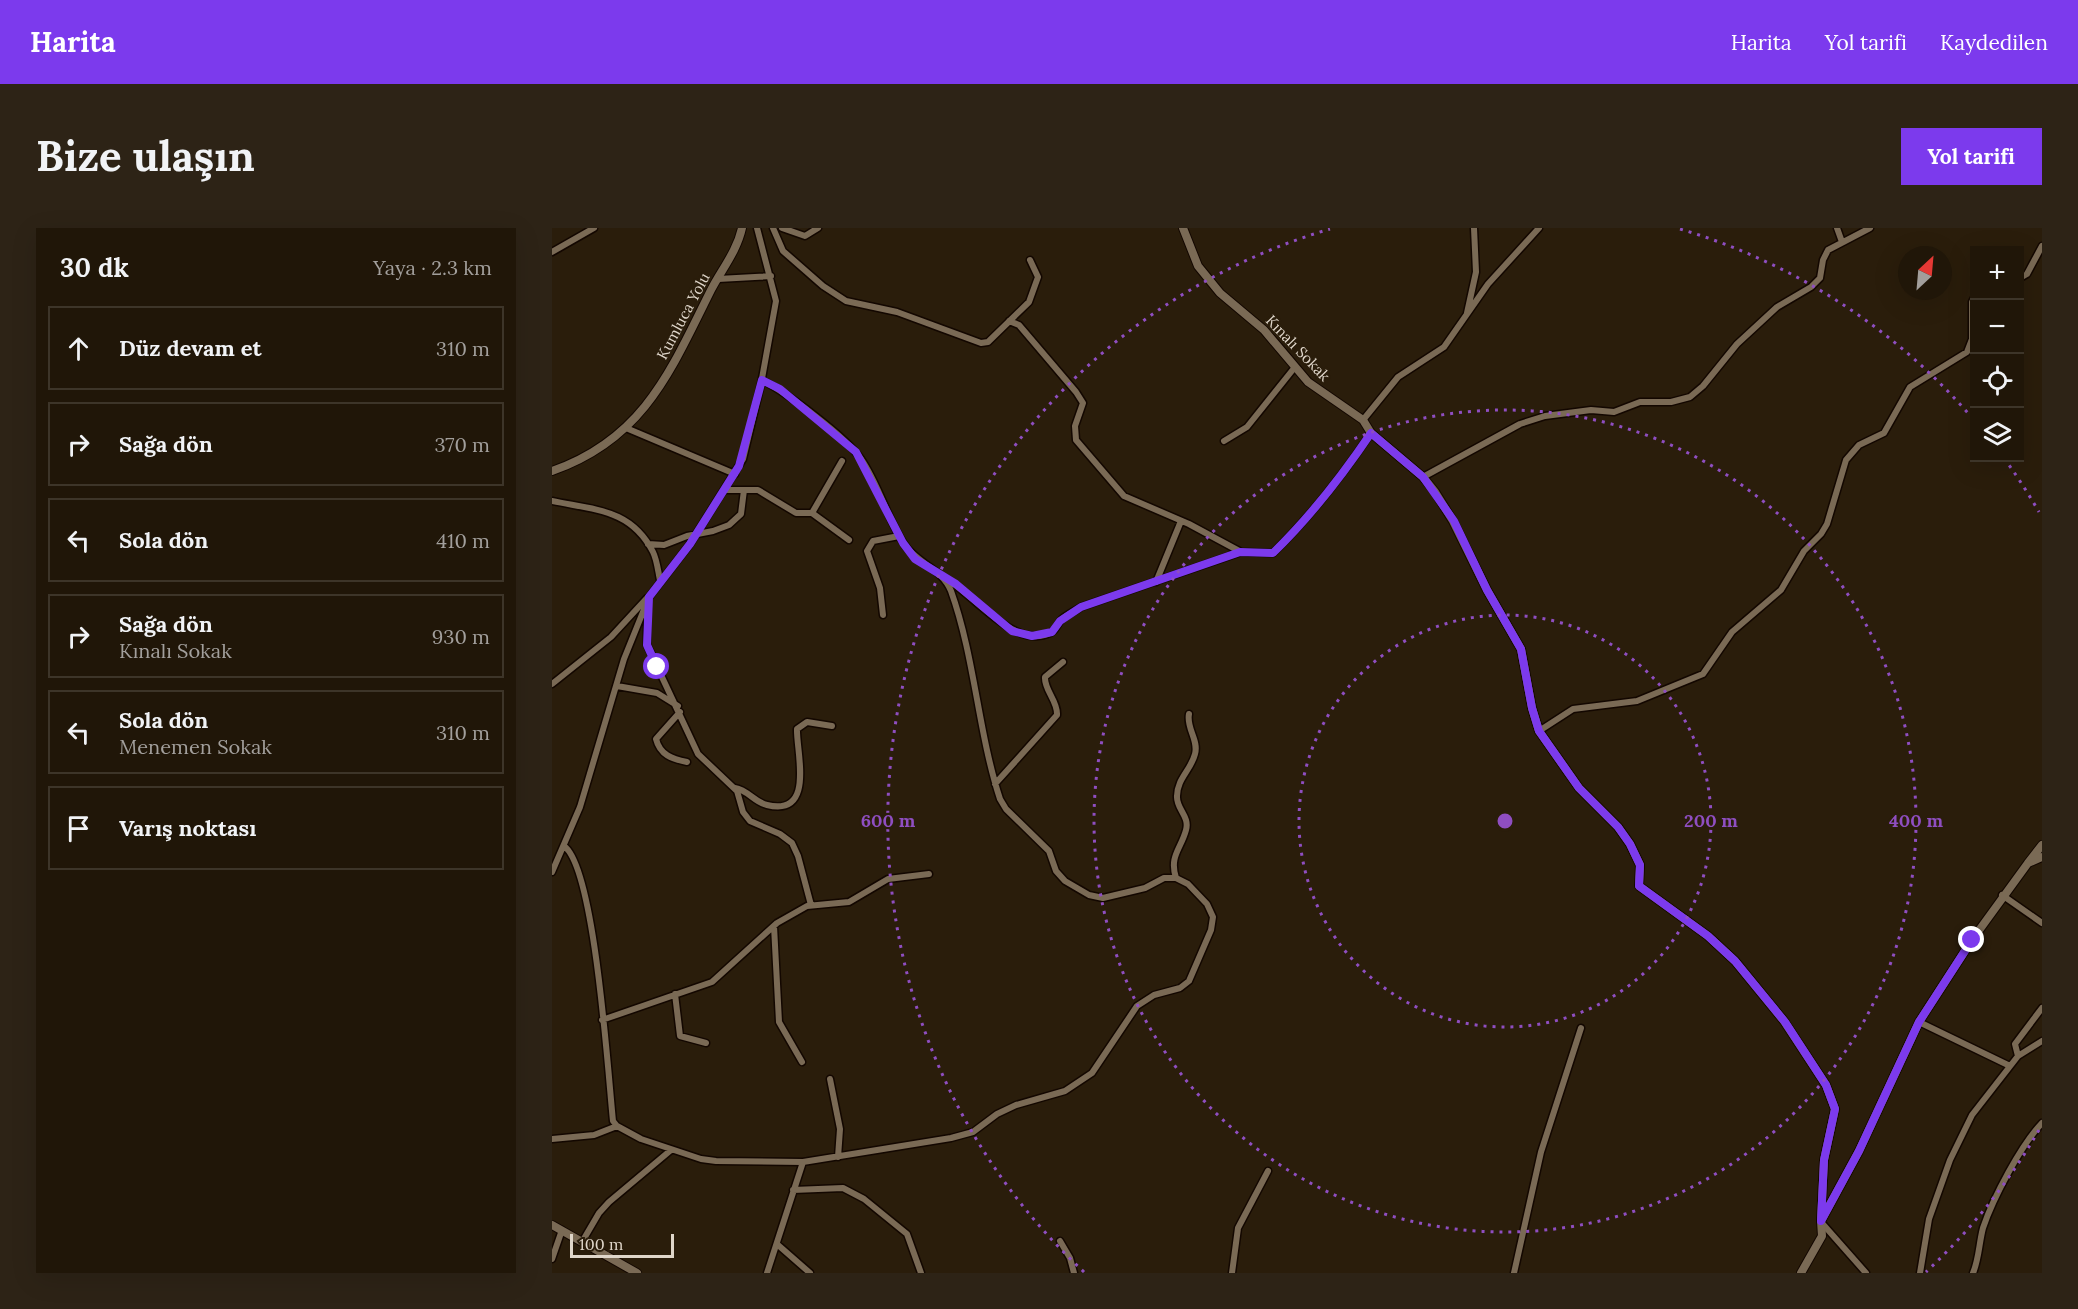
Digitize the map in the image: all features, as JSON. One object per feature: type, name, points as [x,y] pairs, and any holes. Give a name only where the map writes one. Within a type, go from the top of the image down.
[{"type":"street","points":[[552,252],[594,228]]},
{"type":"street","name":"Kumluca Yolu","points":[[552,471],[589,455],[626,428],[674,364],[735,248],[742,228]]},
{"type":"street","points":[[552,684],[611,637],[649,597],[695,534],[743,459],[762,380],[776,301],[757,228]]},
{"type":"street","points":[[773,228],[783,251],[823,286],[846,302],[897,312],[981,343],[988,342],[1029,302],[1038,278],[1030,260]]},
{"type":"street","points":[[782,228],[805,236],[818,228]]},
{"type":"street","name":"Kınalı Sokak","points":[[1183,228],[1202,272],[1227,300],[1264,330],[1308,382],[1363,420],[1371,433],[1423,477],[1454,521],[1487,590],[1521,649],[1532,708],[1539,731],[1579,788],[1618,827],[1630,844],[1640,865],[1639,886],[1701,931],[1735,961],[1785,1022],[1826,1085],[1835,1109],[1824,1160],[1821,1221]]},
{"type":"street","points":[[1467,314],[1476,272],[1474,228]]},
{"type":"street","points":[[1363,420],[1398,377],[1444,347],[1488,284],[1539,228]]},
{"type":"street","points":[[1837,228],[1842,242]]},
{"type":"street","points":[[1423,477],[1520,424],[1545,416],[1591,410],[1614,412],[1640,402],[1671,402],[1690,397],[1703,386],[1737,344],[1777,307],[1811,287],[1820,278],[1825,255],[1833,245],[1870,228]]},
{"type":"street","points":[[2024,276],[2042,246]]},
{"type":"street","points":[[718,279],[771,276]]},
{"type":"street","points":[[1539,731],[1573,709],[1637,701],[1703,674],[1732,632],[1781,590],[1804,551],[1821,534],[1827,524],[1846,460],[1860,446],[1884,432],[1910,387],[1967,352],[1972,339],[1973,300]]},
{"type":"street","points":[[1009,321],[1019,325],[1076,392],[1083,403],[1075,426],[1076,440],[1120,493],[1133,502],[1181,521],[1240,552]]},
{"type":"street","points":[[1224,441],[1247,427],[1295,367]]},
{"type":"street","points":[[762,380],[780,389],[856,452],[900,536],[915,559],[945,578],[1012,631],[1032,636],[1052,632],[1060,621],[1081,607],[1240,552],[1273,553],[1298,529],[1340,479],[1371,433]]},
{"type":"street","points":[[626,428],[735,474]]},
{"type":"street","points":[[812,513],[842,461]]},
{"type":"street","points":[[724,490],[763,492],[796,513],[812,513],[849,540]]},
{"type":"street","points":[[648,544],[664,545],[695,534],[713,531],[736,520],[741,514],[744,490]]},
{"type":"street","points":[[552,501],[623,517],[640,532],[654,554],[660,580]]},
{"type":"street","points":[[1156,582],[1181,521]]},
{"type":"street","points":[[883,615],[880,588],[867,551],[873,541],[900,536]]},
{"type":"street","points":[[564,846],[574,856],[593,926],[613,1121],[617,1126],[641,1139],[671,1150],[716,1161],[803,1162],[838,1157],[973,1132],[997,1114],[1016,1105],[1065,1090],[1092,1073],[1137,1006],[1154,994],[1180,988],[1189,981],[1211,930],[1213,917],[1208,904],[1188,884],[1176,878],[1164,878],[1145,888],[1129,890],[1115,896],[1103,898],[1089,895],[1060,876],[1049,850],[1006,809],[995,784],[982,732],[972,674],[951,592],[945,578]]},
{"type":"street","points":[[552,872],[591,774],[628,649],[649,597]]},
{"type":"street","points":[[649,597],[647,645],[702,760],[735,788],[743,789],[768,806],[778,806],[793,800],[801,785],[797,729],[807,722],[832,726]]},
{"type":"street","points":[[995,784],[1057,715],[1058,709],[1044,682],[1045,677],[1064,662]]},
{"type":"street","points":[[617,686],[657,693],[679,709]]},
{"type":"street","points":[[679,709],[656,739],[658,748],[666,756],[687,762]]},
{"type":"street","points":[[1176,878],[1173,860],[1187,824],[1176,799],[1178,785],[1195,755],[1196,746],[1188,723],[1189,714]]},
{"type":"street","points":[[735,788],[742,812],[750,821],[788,838],[795,847],[811,905]]},
{"type":"street","points":[[1801,1273],[1822,1236],[1821,1221],[1859,1151],[1919,1022],[2002,895],[2042,845]]},
{"type":"street","points":[[2028,863],[2042,857]]},
{"type":"street","points":[[602,1020],[712,982],[746,948],[785,917],[811,905],[849,902],[888,879],[929,874]]},
{"type":"street","points":[[2002,895],[2042,923]]},
{"type":"street","points":[[774,926],[779,1022],[802,1062]]},
{"type":"street","points":[[675,994],[680,1036],[706,1042]]},
{"type":"street","points":[[2018,1056],[2015,1044],[2042,1008]]},
{"type":"street","points":[[1919,1022],[2010,1066]]},
{"type":"street","points":[[1514,1273],[1541,1152],[1581,1028]]},
{"type":"street","points":[[1920,1273],[1929,1219],[1950,1160],[1972,1115],[2018,1056],[2042,1041]]},
{"type":"street","points":[[830,1079],[840,1129],[838,1157]]},
{"type":"street","points":[[1973,1273],[1983,1228],[2023,1148],[2042,1123]]},
{"type":"street","points":[[552,1139],[594,1135],[617,1126]]},
{"type":"street","points":[[582,1242],[599,1213],[609,1202],[671,1150]]},
{"type":"street","points":[[767,1273],[778,1245],[803,1162]]},
{"type":"street","points":[[1232,1273],[1238,1228],[1268,1171]]},
{"type":"street","points":[[793,1190],[843,1188],[864,1199],[907,1234],[921,1273]]},
{"type":"street","points":[[1821,1221],[1866,1273]]},
{"type":"street","points":[[552,1225],[637,1273]]},
{"type":"street","points":[[552,1259],[562,1230]]},
{"type":"street","points":[[1060,1241],[1070,1258],[1074,1273]]},
{"type":"street","points":[[778,1245],[810,1273]]},
{"type":"route","points":[[657,667],[647,645],[646,612],[649,597],[666,572],[690,544],[707,513],[743,459],[762,380],[780,389],[856,452],[903,543],[915,559],[956,584],[1012,631],[1032,636],[1042,636],[1052,632],[1060,621],[1081,607],[1240,552],[1273,553],[1298,529],[1340,479],[1371,433],[1423,477],[1454,521],[1497,610],[1521,649],[1532,708],[1539,731],[1579,788],[1618,827],[1630,844],[1640,865],[1639,886],[1708,936],[1735,961],[1785,1022],[1826,1085],[1835,1102],[1835,1109],[1824,1160],[1821,1221],[1859,1151],[1919,1022],[1972,940]]}]
